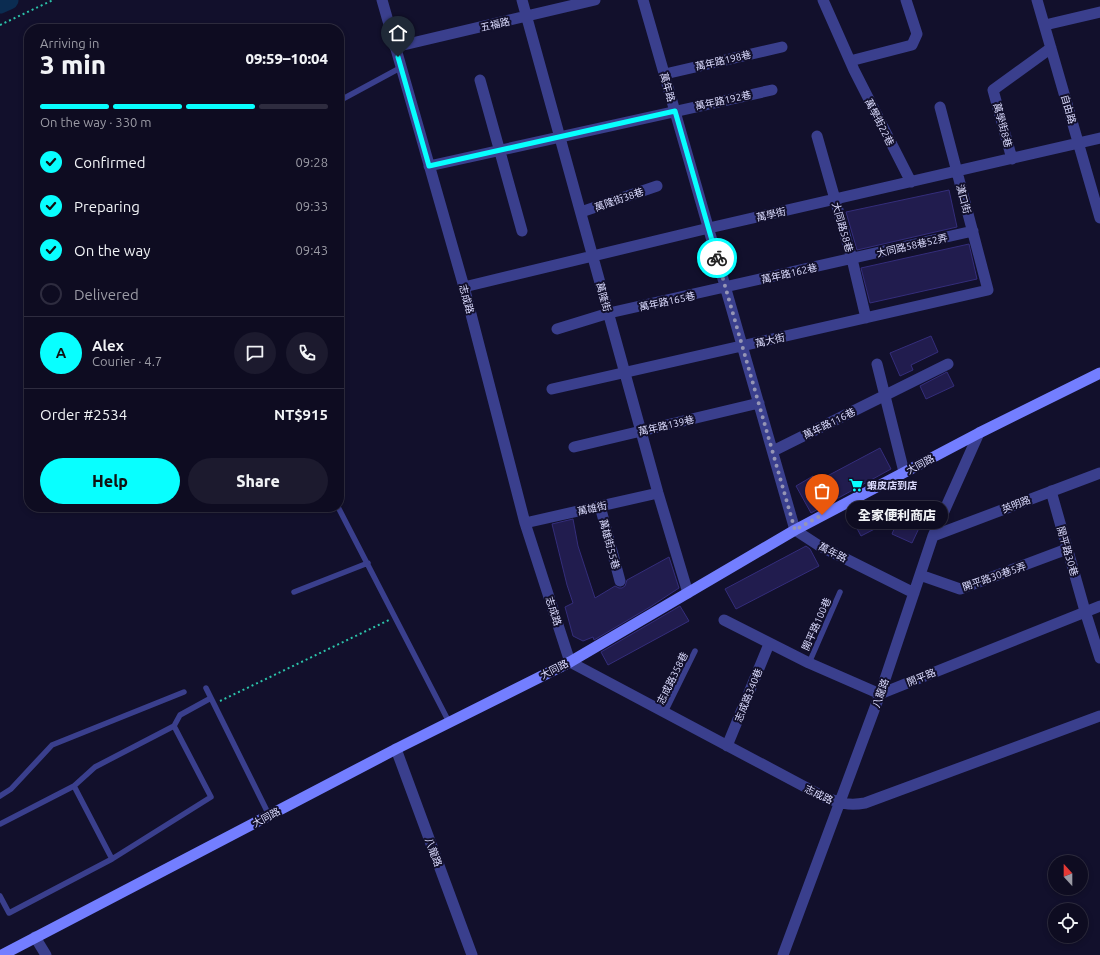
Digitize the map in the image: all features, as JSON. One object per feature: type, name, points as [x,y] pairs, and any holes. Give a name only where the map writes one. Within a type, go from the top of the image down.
[{"type":"main road","name":"大同路","points":[[2,955],[396,749],[570,662],[795,530],[979,433],[1100,373]]},
{"type":"street","name":"志成路","points":[[382,0],[400,68],[464,287],[525,523],[570,662],[824,797],[840,804],[853,805],[865,803],[1100,716]]},
{"type":"street","name":"萬隆街","points":[[522,0],[658,493],[688,593]]},
{"type":"street","name":"五福路","points":[[395,47],[595,0]]},
{"type":"street","name":"萬年路","points":[[643,0],[795,530],[818,545],[914,593]]},
{"type":"street","name":"萬學街22巷","points":[[823,0],[850,61],[911,182]]},
{"type":"street","points":[[850,61],[912,44],[916,34],[906,0]]},
{"type":"street","name":"自由路","points":[[1037,0],[1079,144],[1098,202],[1100,218]]},
{"type":"street","points":[[1045,25],[1100,12]]},
{"type":"street","name":"萬年路198巷","points":[[665,74],[782,47]]},
{"type":"street","name":"萬學街8巷","points":[[1012,159],[993,90],[1051,48]]},
{"type":"street","points":[[480,80],[522,232]]},
{"type":"street","name":"萬年路192巷","points":[[429,166],[772,90]]},
{"type":"street","name":"漢口街","points":[[940,107],[988,290]]},
{"type":"street","name":"大同路58巷","points":[[817,136],[852,259],[866,318]]},
{"type":"street","name":"萬學街","points":[[464,287],[709,228],[1100,138]]},
{"type":"street","name":"萬隆街38巷","points":[[581,212],[657,186]]},
{"type":"street","name":"大同路58巷52弄","points":[[852,259],[973,231]]},
{"type":"street","name":"萬年路162巷","points":[[726,288],[852,259]]},
{"type":"street","name":"萬年路165巷","points":[[557,329],[609,314],[726,288]]},
{"type":"street","name":"萬大街","points":[[552,389],[743,347],[988,290]]},
{"type":"street","points":[[877,364],[904,472]]},
{"type":"street","name":"萬年路116巷","points":[[773,450],[948,364]]},
{"type":"street","name":"萬年路139巷","points":[[574,447],[759,403]]},
{"type":"street","name":"八龍路","points":[[782,955],[840,804],[880,694],[933,536],[979,433]]},
{"type":"street","name":"英明路","points":[[933,536],[1100,473]]},
{"type":"street","name":"開平路30巷","points":[[1051,491],[1100,658]]},
{"type":"street","name":"萬雄街","points":[[525,523],[658,493]]},
{"type":"street","name":"萬雄街55巷","points":[[600,506],[620,581]]},
{"type":"street","name":"開平路30巷5弄","points":[[920,575],[960,589],[1067,549]]},
{"type":"street","name":"開平路","points":[[880,694],[1100,606]]},
{"type":"street","points":[[724,620],[809,663],[880,694]]},
{"type":"street","name":"志成路340巷","points":[[728,746],[769,644]]},
{"type":"street","name":"八龍路","points":[[396,749],[472,955]]},
{"type":"street","points":[[35,937],[46,955]]},
{"type":"lane","points":[[344,98],[400,68]]},
{"type":"lane","points":[[341,512],[449,722]]},
{"type":"lane","points":[[294,592],[368,563]]},
{"type":"lane","name":"開平路100巷","points":[[809,663],[840,592]]},
{"type":"lane","name":"志成路358巷","points":[[665,712],[695,651]]},
{"type":"lane","points":[[206,688],[269,815]]},
{"type":"lane","points":[[0,796],[11,789],[52,745],[184,692]]},
{"type":"lane","points":[[0,824],[74,786],[94,767],[174,726],[180,715],[211,698]]},
{"type":"lane","points":[[0,896],[9,914],[112,859],[211,797],[174,726]]},
{"type":"lane","points":[[74,786],[112,859]]},
{"type":"path","points":[[0,26],[53,0]]},
{"type":"path","points":[[214,704],[396,617]]},
{"type":"building","points":[[949,190],[957,227],[857,250],[846,212]]},
{"type":"building","points":[[969,244],[977,279],[870,303],[861,268]]},
{"type":"building","points":[[931,336],[938,352],[911,365],[913,370],[900,376],[890,353]]},
{"type":"building","points":[[947,372],[954,386],[926,399],[920,386]]},
{"type":"building","points":[[880,448],[891,469],[811,513],[796,486],[813,476],[816,482]]},
{"type":"building","points":[[888,503],[896,518],[861,536],[853,521]]},
{"type":"building","points":[[899,517],[920,526],[912,543],[892,534]]},
{"type":"building","points":[[573,519],[578,546],[595,598],[615,586],[622,588],[625,586],[627,580],[669,557],[679,588],[594,640],[593,637],[583,641],[573,636],[565,607],[573,603],[552,524]]},
{"type":"building","points":[[806,546],[810,549],[819,566],[736,609],[725,589]]},
{"type":"building","points":[[680,606],[689,621],[608,665],[601,652]]},
{"type":"waterway","points":[[0,4],[9,0]]},
{"type":"way so far","points":[[717,258],[795,530],[822,515]]},
{"type":"place","name":"蝦皮店到店","points":[[856,485]]},
{"type":"place","name":"全家便利商店","points":[[822,515]]},
{"type":"route","points":[[398,57],[429,166],[675,111],[717,258]]}]
